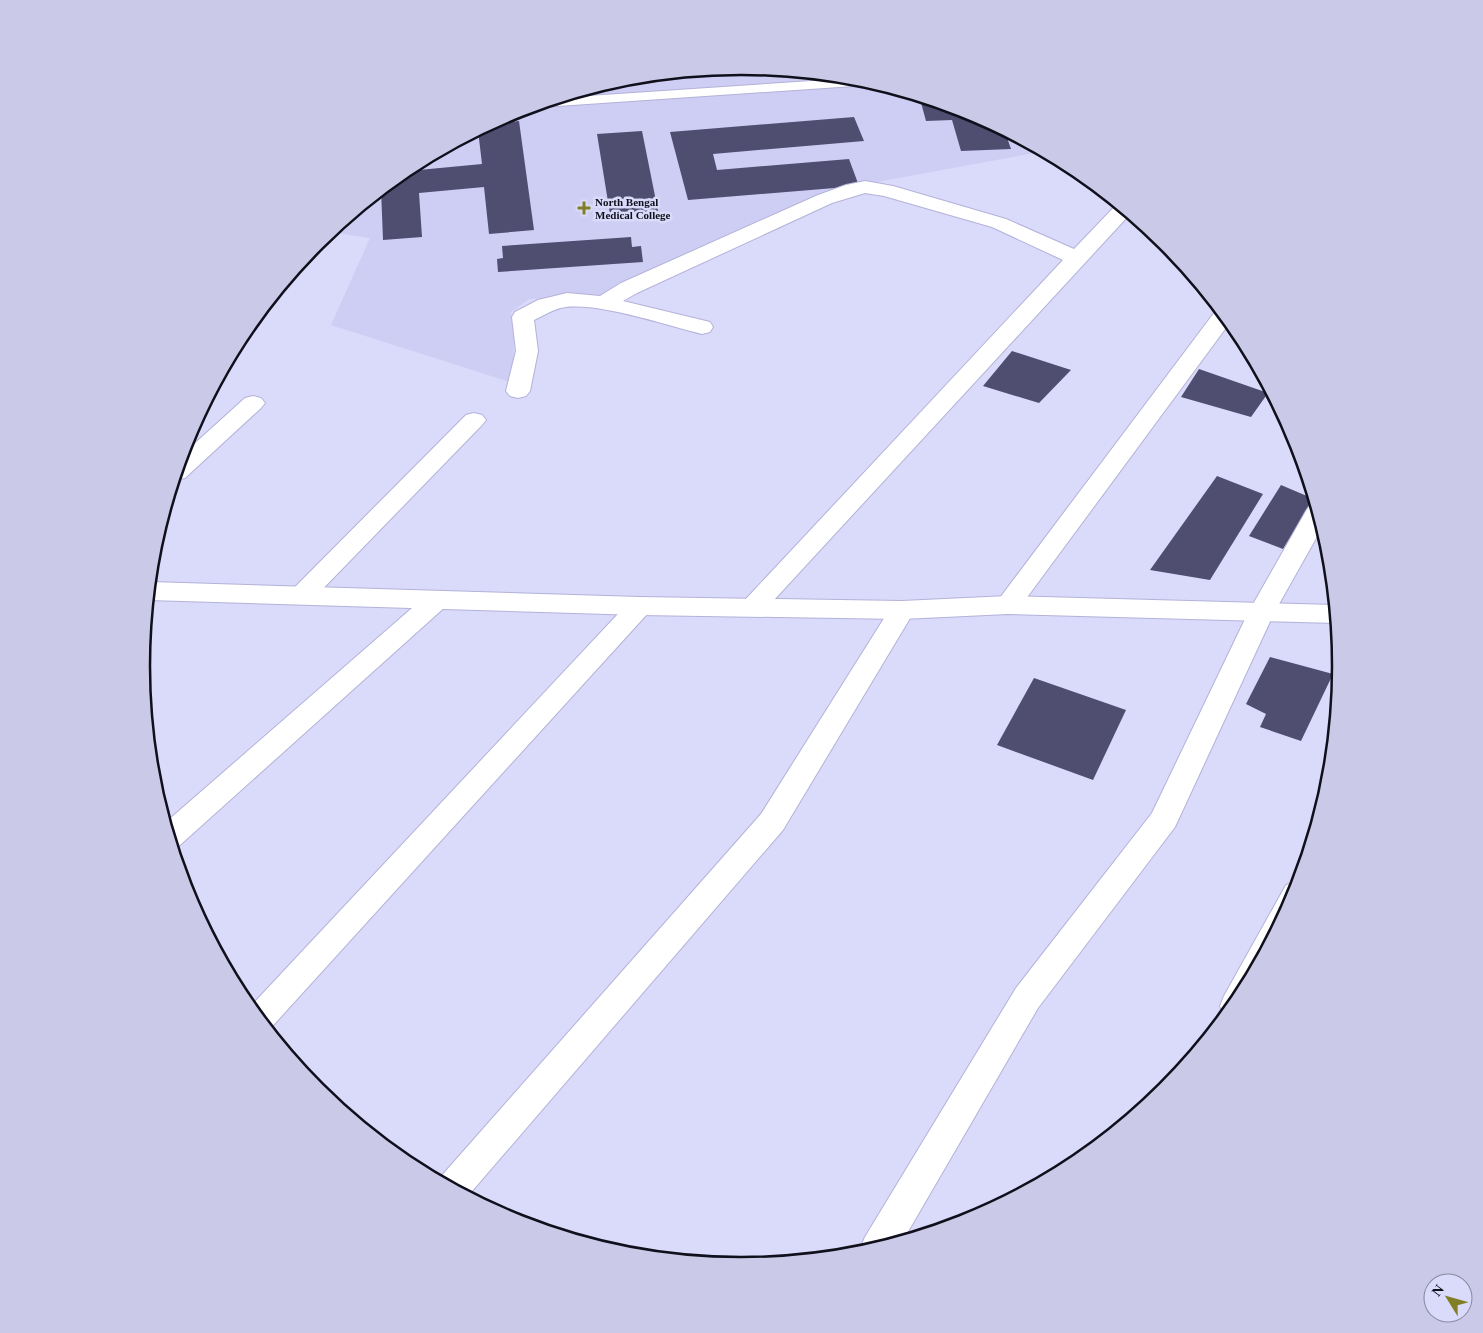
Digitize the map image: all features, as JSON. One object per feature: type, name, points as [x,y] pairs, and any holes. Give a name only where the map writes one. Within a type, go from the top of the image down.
[{"type":"street","points":[[604,304],[629,288],[825,199],[853,189],[865,187],[886,190],[999,223],[1078,259]]},
{"type":"street","points":[[753,607],[1120,212]]},
{"type":"street","points":[[518,391],[527,351],[523,317],[546,304],[567,300],[604,304],[702,327]]},
{"type":"street","points":[[1008,606],[1221,320]]},
{"type":"street","points":[[186,464],[253,403]]},
{"type":"street","points":[[302,595],[474,420]]},
{"type":"street","points":[[883,1241],[1027,998],[1164,819],[1262,613],[1314,518]]},
{"type":"street","points":[[155,591],[640,606],[902,610],[1008,606],[1331,614]]},
{"type":"street","points":[[174,833],[436,601]]},
{"type":"street","points":[[264,1015],[640,606]]},
{"type":"street","points":[[455,1184],[772,822],[902,610]]},
{"type":"lane","points":[[573,100],[838,83]]},
{"type":"shaded area","name":"North Bengal Medical College","points":[[703,76],[780,76],[857,86],[932,106],[968,120],[1035,153],[866,184],[604,297],[529,299],[511,312],[514,334],[513,383],[331,325],[370,238],[339,233],[381,197],[446,154],[515,120],[551,106],[626,86],[664,80]]},
{"type":"building","points":[[921,103],[968,120],[1003,136],[1007,138],[1011,149],[961,151],[952,120],[926,121]]},
{"type":"building","points":[[854,117],[864,141],[713,154],[717,170],[849,159],[859,186],[688,200],[670,132]]},
{"type":"building","points":[[519,121],[534,230],[489,234],[484,187],[419,193],[422,237],[383,240],[381,197],[421,170],[482,164],[479,137],[511,122]]},
{"type":"building","points":[[642,131],[658,211],[610,214],[597,134]]},
{"type":"building","points":[[631,237],[632,247],[641,246],[643,262],[498,272],[497,259],[503,258],[502,246]]},
{"type":"building","points":[[1012,351],[1071,370],[1039,403],[983,386]]},
{"type":"building","points":[[1199,369],[1265,392],[1267,395],[1251,417],[1181,397]]},
{"type":"building","points":[[1217,476],[1263,494],[1210,580],[1150,570]]},
{"type":"building","points":[[1281,485],[1308,496],[1311,505],[1283,549],[1249,536]]},
{"type":"building","points":[[1270,657],[1333,674],[1301,741],[1260,727],[1266,714],[1246,704]]},
{"type":"building","points":[[1034,678],[1126,710],[1093,780],[997,745]]},
{"type":"place","name":"North Bengal Medical College","points":[[584,208]]}]
